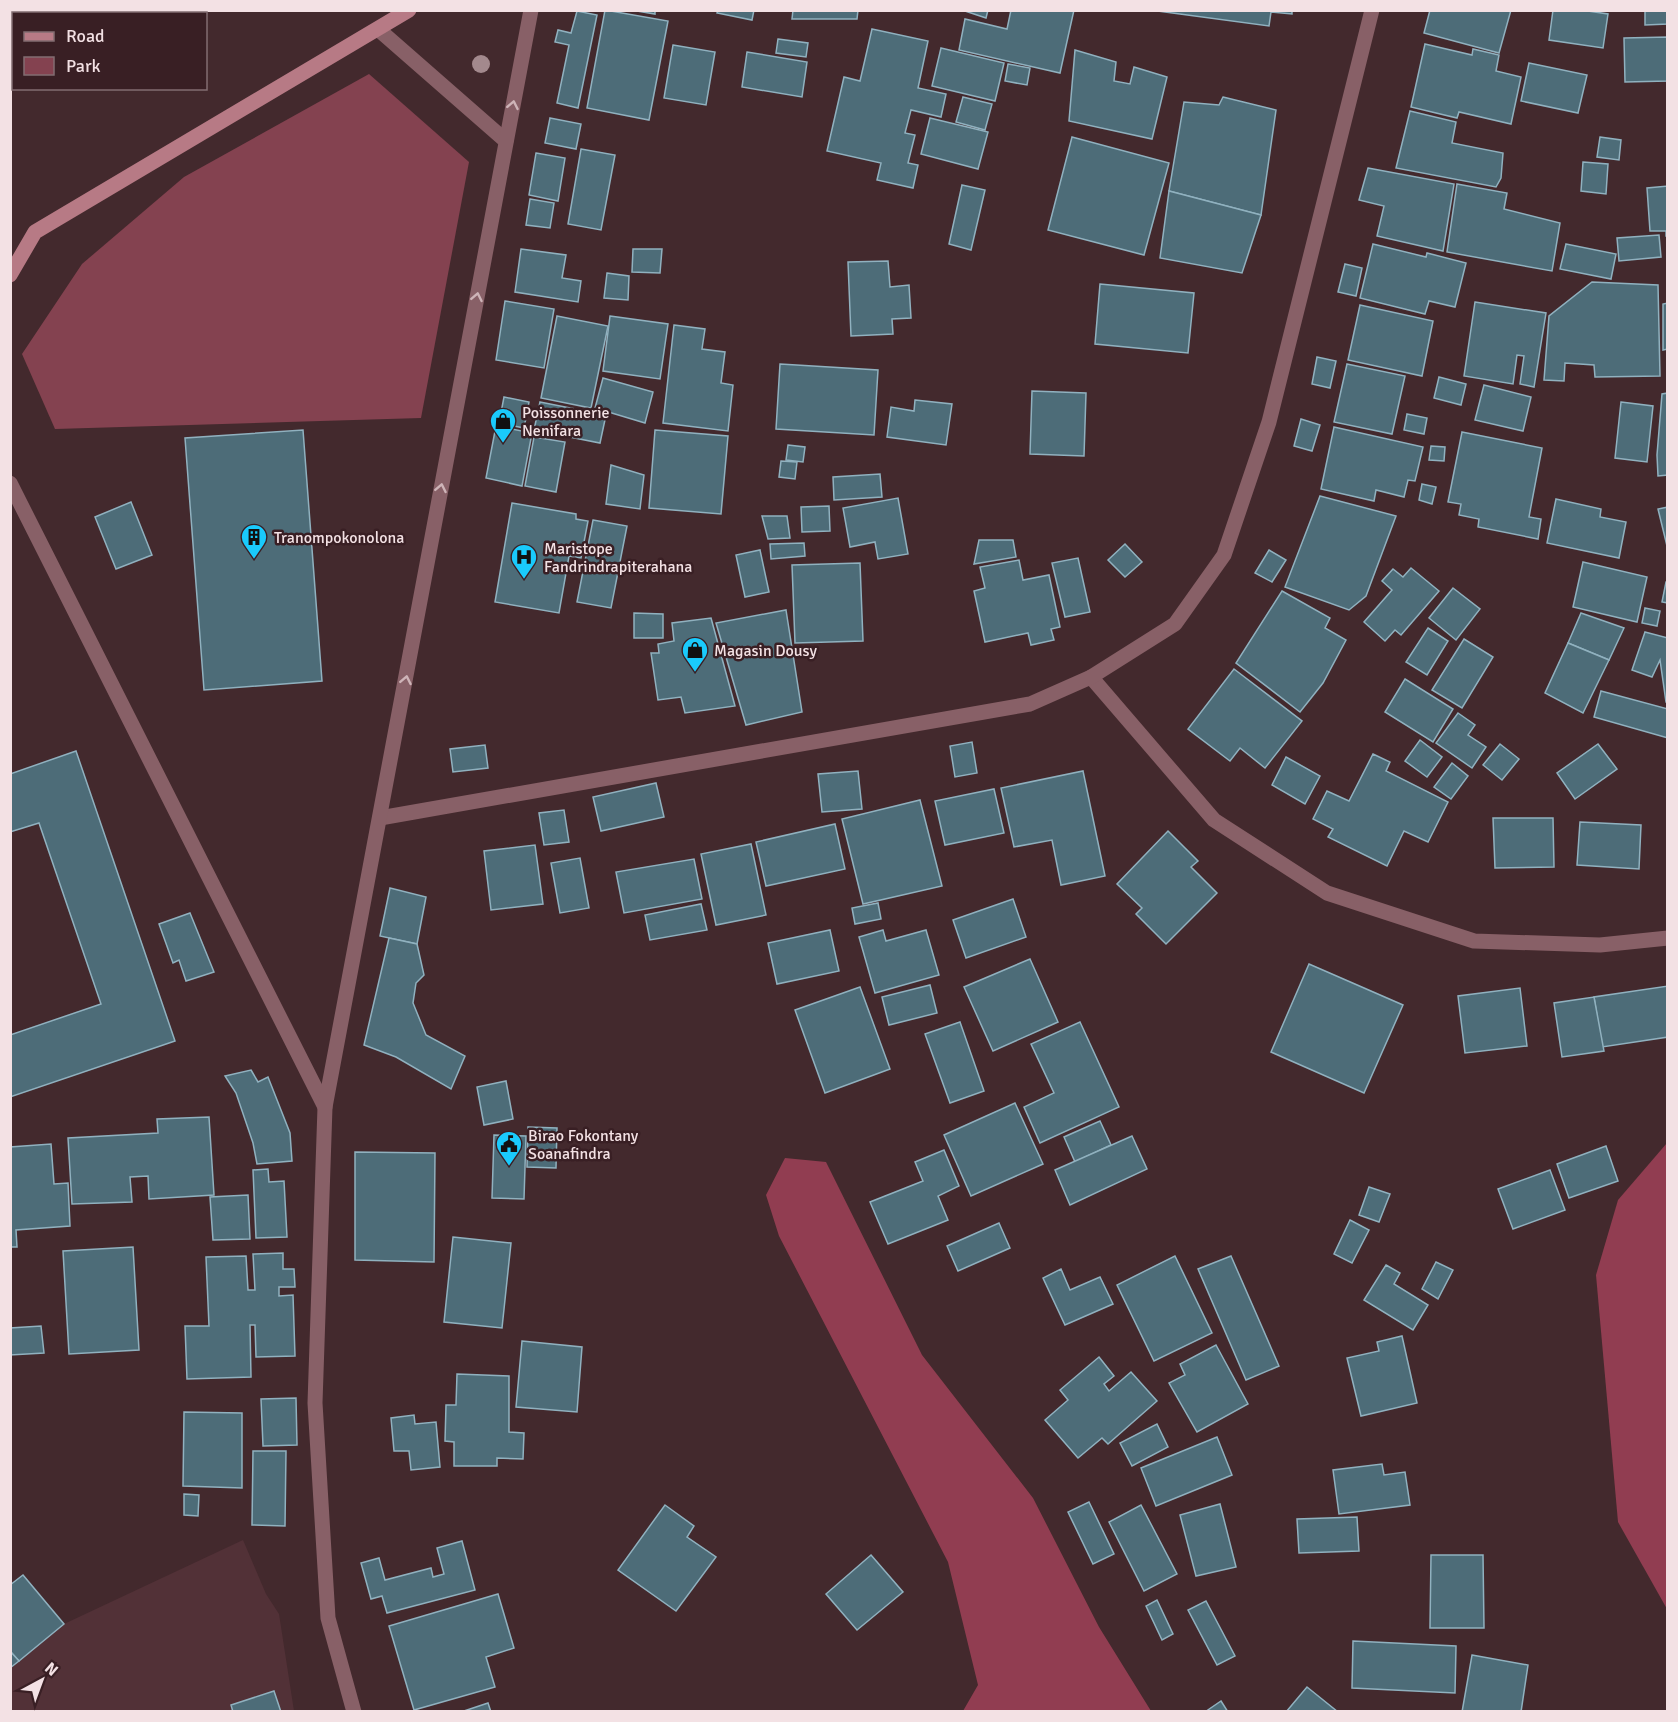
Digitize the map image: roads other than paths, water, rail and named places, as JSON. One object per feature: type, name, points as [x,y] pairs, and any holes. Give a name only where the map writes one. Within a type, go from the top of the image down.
[{"type":"main road","points":[[10,275],[35,232],[409,10]]},
{"type":"street","points":[[354,1712],[328,1618],[315,1403],[325,1107],[531,10]]},
{"type":"street","points":[[380,818],[1030,704],[1091,677],[1175,624],[1224,555],[1269,422],[1372,10]]},
{"type":"street","points":[[378,29],[506,141]]},
{"type":"street","points":[[10,483],[325,1107]]},
{"type":"street","points":[[1091,677],[1214,820],[1327,893],[1474,941],[1600,945],[1668,938]]},
{"type":"place","name":"Poissonnerie Nenifara","points":[[503,444]]},
{"type":"place","name":"Tranompokonolona","points":[[254,560]]},
{"type":"place","name":"Maristope Fandrindrapiterahana","points":[[524,580]]},
{"type":"place","name":"Magasin Dousy","points":[[695,673]]},
{"type":"place","name":"Birao Fokontany Soanafindra","points":[[509,1167]]}]
